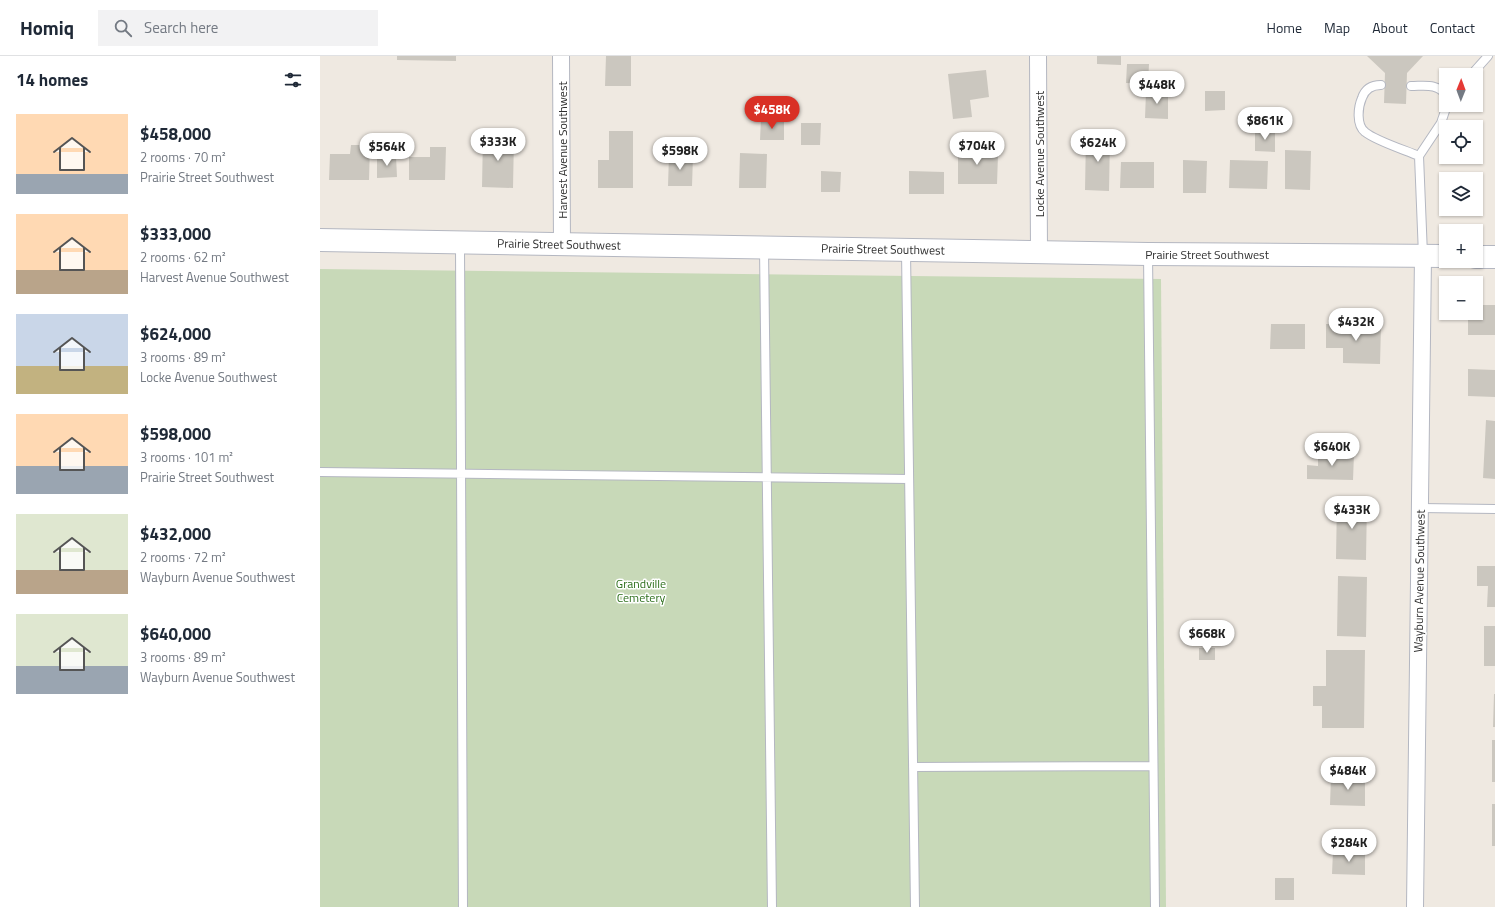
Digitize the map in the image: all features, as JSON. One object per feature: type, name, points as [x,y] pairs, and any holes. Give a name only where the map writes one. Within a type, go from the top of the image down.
[{"type":"street","name":"Harvest Avenue Southwest","points":[[561,56],[562,244]]},
{"type":"street","name":"Locke Avenue Southwest","points":[[1038,56],[1040,252]]},
{"type":"street","name":"Prairie Street Southwest","points":[[320,240],[1148,254],[1439,256]]},
{"type":"street","name":"Wayburn Avenue Southwest","points":[[1415,907],[1423,256]]},
{"type":"street","points":[[1483,257],[1495,257]]},
{"type":"lane","points":[[1477,68],[1488,56]]},
{"type":"lane","points":[[1381,85],[1367,89],[1362,98],[1359,109],[1359,118],[1364,132],[1419,156]]},
{"type":"lane","points":[[1411,86],[1432,86],[1439,88]]},
{"type":"lane","points":[[1423,256],[1419,156],[1442,123],[1445,112]]},
{"type":"lane","points":[[460,243],[463,907]]},
{"type":"lane","points":[[764,248],[772,907]]},
{"type":"lane","points":[[906,250],[914,907]]},
{"type":"lane","points":[[1148,254],[1155,907]]},
{"type":"lane","points":[[320,472],[909,479]]},
{"type":"lane","points":[[1420,508],[1495,510]]},
{"type":"lane","points":[[913,767],[1153,766]]},
{"type":"green space","name":"Grandville Cemetery","points":[[320,269],[1161,279],[1166,907],[320,907]]},
{"type":"building","points":[[397,56],[456,56],[456,61],[397,60]]},
{"type":"building","points":[[606,56],[631,56],[631,86],[605,86]]},
{"type":"building","points":[[1097,56],[1121,56],[1121,65],[1097,64]]},
{"type":"building","points":[[1367,56],[1423,56],[1407,73],[1406,104],[1384,103],[1385,73]]},
{"type":"building","points":[[1127,64],[1149,64],[1148,84],[1126,83]]},
{"type":"building","points":[[986,70],[989,97],[970,100],[972,117],[953,119],[948,74]]},
{"type":"building","points":[[1205,91],[1225,91],[1225,110],[1205,111]]},
{"type":"building","points":[[1146,92],[1168,92],[1168,119],[1145,118]]},
{"type":"building","points":[[761,119],[784,119],[784,140],[760,140]]},
{"type":"building","points":[[801,123],[821,123],[820,145],[801,145]]},
{"type":"building","points":[[1255,130],[1275,131],[1275,152],[1255,151]]},
{"type":"building","points":[[609,131],[633,131],[633,188],[598,188],[598,160],[609,160]]},
{"type":"building","points":[[483,135],[514,136],[513,188],[482,187]]},
{"type":"building","points":[[1086,136],[1110,136],[1109,191],[1085,190]]},
{"type":"building","points":[[351,145],[370,145],[369,180],[329,180],[330,154],[350,154]]},
{"type":"building","points":[[958,145],[985,146],[985,155],[998,155],[997,184],[958,184]]},
{"type":"building","points":[[430,147],[446,147],[445,180],[409,180],[409,157],[430,157]]},
{"type":"building","points":[[1285,150],[1311,151],[1310,190],[1285,189]]},
{"type":"building","points":[[740,153],[767,154],[766,188],[739,188]]},
{"type":"building","points":[[669,155],[693,156],[692,186],[668,186]]},
{"type":"building","points":[[396,156],[397,177],[377,178],[377,157]]},
{"type":"building","points":[[1183,160],[1207,161],[1206,193],[1183,193]]},
{"type":"building","points":[[1230,160],[1268,161],[1267,189],[1229,188]]},
{"type":"building","points":[[1121,162],[1154,162],[1154,188],[1120,188]]},
{"type":"building","points":[[821,171],[841,172],[840,192],[821,192]]},
{"type":"building","points":[[909,171],[944,172],[944,194],[909,194]]},
{"type":"building","points":[[1483,305],[1495,305],[1495,335],[1468,335],[1468,320],[1483,320]]},
{"type":"building","points":[[1271,324],[1305,324],[1305,349],[1270,349]]},
{"type":"building","points":[[1326,324],[1381,325],[1380,364],[1343,363],[1343,348],[1326,348]]},
{"type":"building","points":[[1468,369],[1495,370],[1495,397],[1468,396]]},
{"type":"building","points":[[1486,420],[1495,421],[1495,479],[1483,478]]},
{"type":"building","points":[[1318,453],[1354,454],[1353,480],[1307,479],[1307,465],[1318,466]]},
{"type":"building","points":[[1337,500],[1367,501],[1366,560],[1336,559]]},
{"type":"building","points":[[1477,566],[1495,566],[1495,607],[1487,607],[1488,586],[1477,586]]},
{"type":"building","points":[[1338,576],[1367,577],[1366,637],[1337,636]]},
{"type":"building","points":[[1484,626],[1495,626],[1495,666],[1484,666]]},
{"type":"building","points":[[1199,648],[1215,648],[1215,660],[1199,660]]},
{"type":"building","points":[[1326,650],[1365,650],[1364,728],[1322,728],[1322,706],[1313,706],[1313,686],[1326,686]]},
{"type":"building","points":[[1494,694],[1495,727],[1493,727]]},
{"type":"building","points":[[1492,740],[1495,740],[1495,782],[1492,782]]},
{"type":"building","points":[[1331,776],[1365,777],[1365,806],[1330,805]]},
{"type":"building","points":[[1492,804],[1495,804],[1495,846],[1492,846]]},
{"type":"building","points":[[1333,851],[1365,852],[1365,875],[1332,874]]},
{"type":"building","points":[[1275,878],[1294,878],[1294,900],[1275,900]]}]
